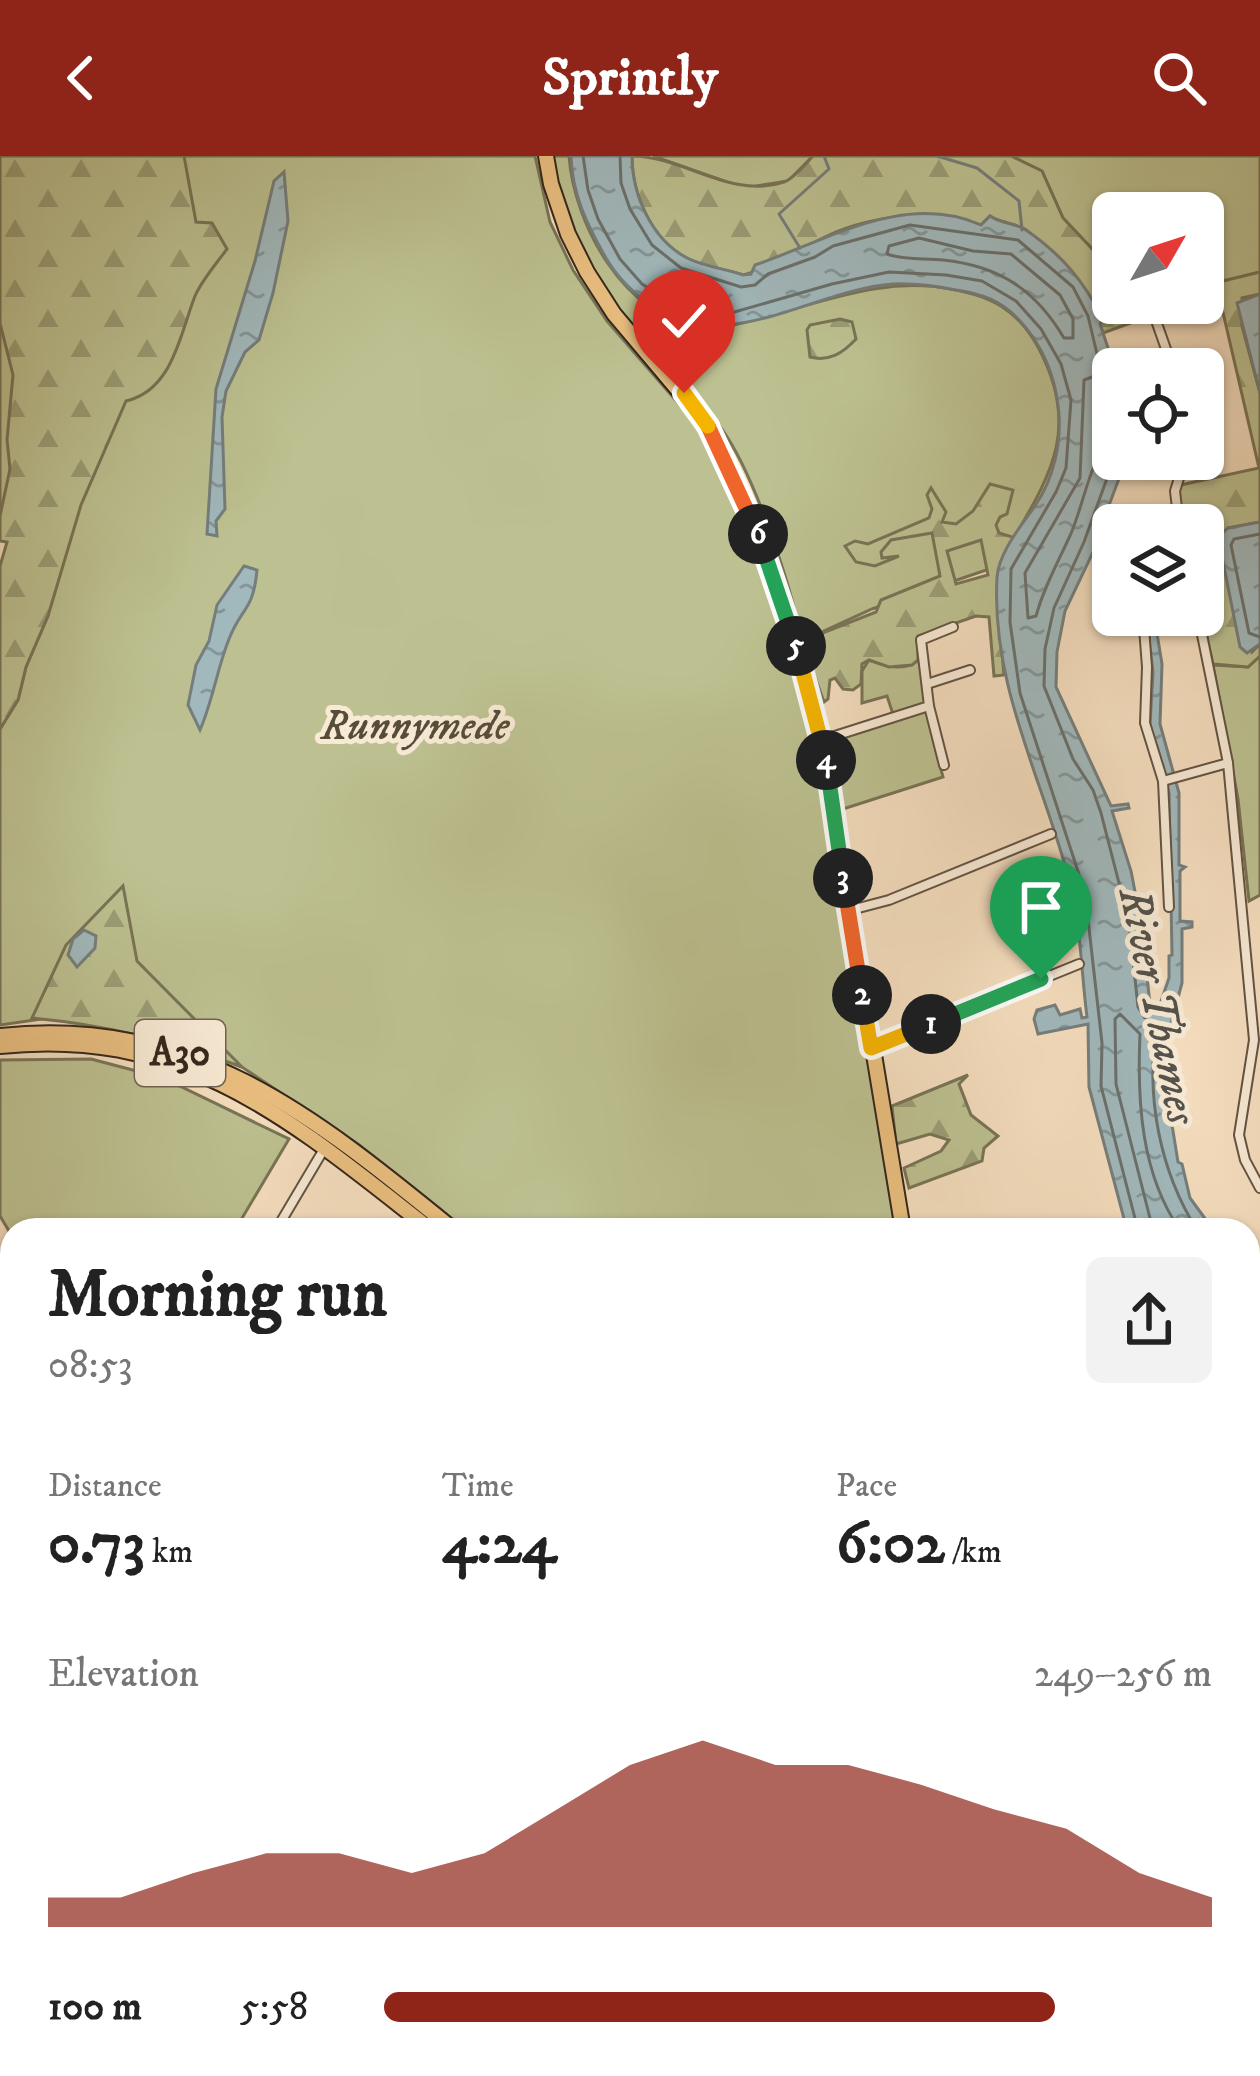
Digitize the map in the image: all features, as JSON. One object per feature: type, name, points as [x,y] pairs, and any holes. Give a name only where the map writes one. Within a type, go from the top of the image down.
[{"type":"main road","points":[[546,156],[568,234],[587,272],[614,314],[699,412],[723,454],[785,605],[823,740],[901,1218]]},
{"type":"main road","name":"A30","points":[[0,1036],[83,1033],[166,1048],[253,1085],[417,1218]]},
{"type":"main road","name":"A30","points":[[0,1046],[80,1043],[165,1060],[242,1093],[331,1145],[437,1218]]},
{"type":"street","points":[[944,765],[929,706],[921,640],[952,627]]},
{"type":"street","points":[[1145,636],[1145,723],[1163,781],[1169,907]]},
{"type":"street","points":[[1202,636],[1228,763],[1254,1040],[1239,1135],[1245,1160],[1260,1188]]},
{"type":"street","points":[[927,684],[970,670]]},
{"type":"street","points":[[823,740],[929,706]]},
{"type":"street","points":[[1163,781],[1228,763]]},
{"type":"street","points":[[848,910],[889,900],[1051,834]]},
{"type":"street","points":[[871,1048],[1078,964]]},
{"type":"street","points":[[284,1218],[331,1145]]},
{"type":"green space","name":"Runnymede","points":[[0,156],[535,156],[550,222],[573,270],[607,321],[698,426],[741,506],[765,566],[821,763],[895,1218],[447,1218],[359,1145],[242,1067],[97,1011],[0,1025],[0,729],[18,700],[48,615],[13,386],[9,486],[0,516]]},
{"type":"green space","points":[[0,156],[184,156],[196,222],[212,223],[227,249],[198,290],[165,373],[142,395],[126,401],[81,505],[18,700],[0,729],[0,566],[7,542],[0,541],[0,516],[10,469],[7,440],[13,375],[0,323]]},
{"type":"green space","points":[[550,156],[569,156],[581,210],[608,263],[648,306],[672,320],[699,327],[727,326],[860,292],[904,286],[965,292],[991,300],[1012,314],[1038,347],[1052,379],[1058,435],[1042,486],[998,566],[872,609],[802,641],[770,530],[734,448],[599,283],[573,230]]},
{"type":"green space","points":[[632,156],[726,182],[764,186],[788,180],[813,156],[1011,156],[1042,171],[1063,218],[1092,249],[1092,312],[1035,238],[990,216],[981,225],[924,215],[884,219],[827,236],[743,275],[676,251],[655,229],[636,186]]},
{"type":"green space","points":[[653,156],[813,156],[788,181],[744,188]]},
{"type":"green space","points":[[1011,156],[1260,156],[1260,272],[1224,281],[1224,192],[1092,192],[1092,249],[1063,218],[1042,171]]},
{"type":"green space","points":[[1260,272],[1260,294],[1242,298],[1242,326],[1260,393],[1260,522],[1228,528],[1224,540],[1224,504],[1180,504],[1176,486],[1224,480],[1224,476],[1259,468],[1224,317],[1224,281]]},
{"type":"green space","points":[[840,319],[852,322],[856,339],[835,355],[810,357],[810,325]]},
{"type":"green space","points":[[1099,324],[1128,324],[1103,333]]},
{"type":"green space","points":[[990,484],[1013,490],[1007,514],[996,525],[999,533],[1019,539],[997,597],[1004,675],[994,676],[989,617],[976,616],[918,636],[918,660],[912,665],[889,667],[869,660],[862,664],[861,684],[853,690],[843,689],[835,678],[830,680],[824,702],[802,641],[876,612],[881,600],[940,576],[932,533],[891,540],[882,558],[899,556],[875,566],[856,562],[845,546],[855,541],[868,544],[929,518],[931,488],[946,512],[942,522],[956,524],[973,511]],"holes":[[[981,540],[988,575],[956,584],[947,551]]]},
{"type":"green space","points":[[1224,569],[1252,652],[1260,644],[1260,656],[1248,667],[1213,664],[1207,636],[1224,636]]},
{"type":"green space","points":[[1260,656],[1260,895],[1249,901],[1238,799],[1213,665],[1248,667]]},
{"type":"green space","points":[[869,660],[900,667],[918,660],[927,684],[943,777],[843,809],[834,738],[894,717],[887,696],[862,703],[862,671]]},
{"type":"green space","points":[[123,886],[137,961],[242,1067],[138,1035],[32,1018],[66,945]]},
{"type":"green space","points":[[91,1059],[163,1078],[289,1139],[242,1218],[1,1218],[0,1060]]},
{"type":"green space","points":[[968,1075],[959,1084],[971,1115],[998,1136],[984,1148],[982,1161],[909,1188],[904,1168],[941,1151],[949,1140],[930,1134],[896,1144],[892,1106]]},
{"type":"water","points":[[571,156],[632,156],[640,201],[664,241],[689,259],[743,275],[751,274],[755,265],[895,216],[952,216],[981,225],[990,216],[1022,228],[1050,249],[1092,300],[1092,324],[1100,324],[1108,348],[1092,348],[1092,480],[1118,480],[1109,504],[1092,504],[1092,554],[1065,611],[1056,687],[1111,806],[1128,804],[1129,808],[1112,811],[1140,917],[1146,919],[1141,922],[1150,1004],[1158,1010],[1172,955],[1169,793],[1150,725],[1153,672],[1149,636],[1157,636],[1162,664],[1160,724],[1179,793],[1179,865],[1185,867],[1180,871],[1180,921],[1192,922],[1192,927],[1182,929],[1182,983],[1166,1042],[1165,1089],[1176,1090],[1167,1094],[1178,1162],[1190,1198],[1205,1218],[1124,1218],[1089,1087],[1088,1024],[1038,1034],[1034,1019],[1037,1010],[1055,1005],[1060,1015],[1080,1009],[1082,1018],[1087,1017],[1072,894],[1010,692],[997,616],[1002,558],[1047,484],[1059,436],[1055,386],[1035,340],[1013,314],[991,299],[917,284],[862,289],[739,323],[708,325],[678,319],[649,304],[625,283],[610,265],[582,209]]},
{"type":"water","points":[[284,172],[288,221],[273,293],[259,340],[245,352],[226,391],[222,417],[225,509],[216,521],[217,536],[207,534],[216,389],[274,181]]},
{"type":"water","points":[[1260,294],[1260,393],[1237,303]]},
{"type":"water","points":[[1260,522],[1260,644],[1247,653],[1240,647],[1224,567],[1224,532]]},
{"type":"water","points":[[244,566],[257,570],[253,594],[229,639],[200,730],[188,705],[196,665],[209,641],[217,605]]},
{"type":"water","points":[[84,930],[96,936],[95,948],[77,967],[68,955],[73,939]]},
{"type":"waterway","points":[[800,248],[779,214],[829,169],[824,156]]},
{"type":"waterway","points":[[937,156],[977,168],[1019,201],[1022,230]]},
{"type":"route","points":[[684,393],[723,454],[785,605],[823,740],[871,1048],[1041,979]]},
{"type":"water label","name":"River Thames","points":[[1157,1006]]}]
